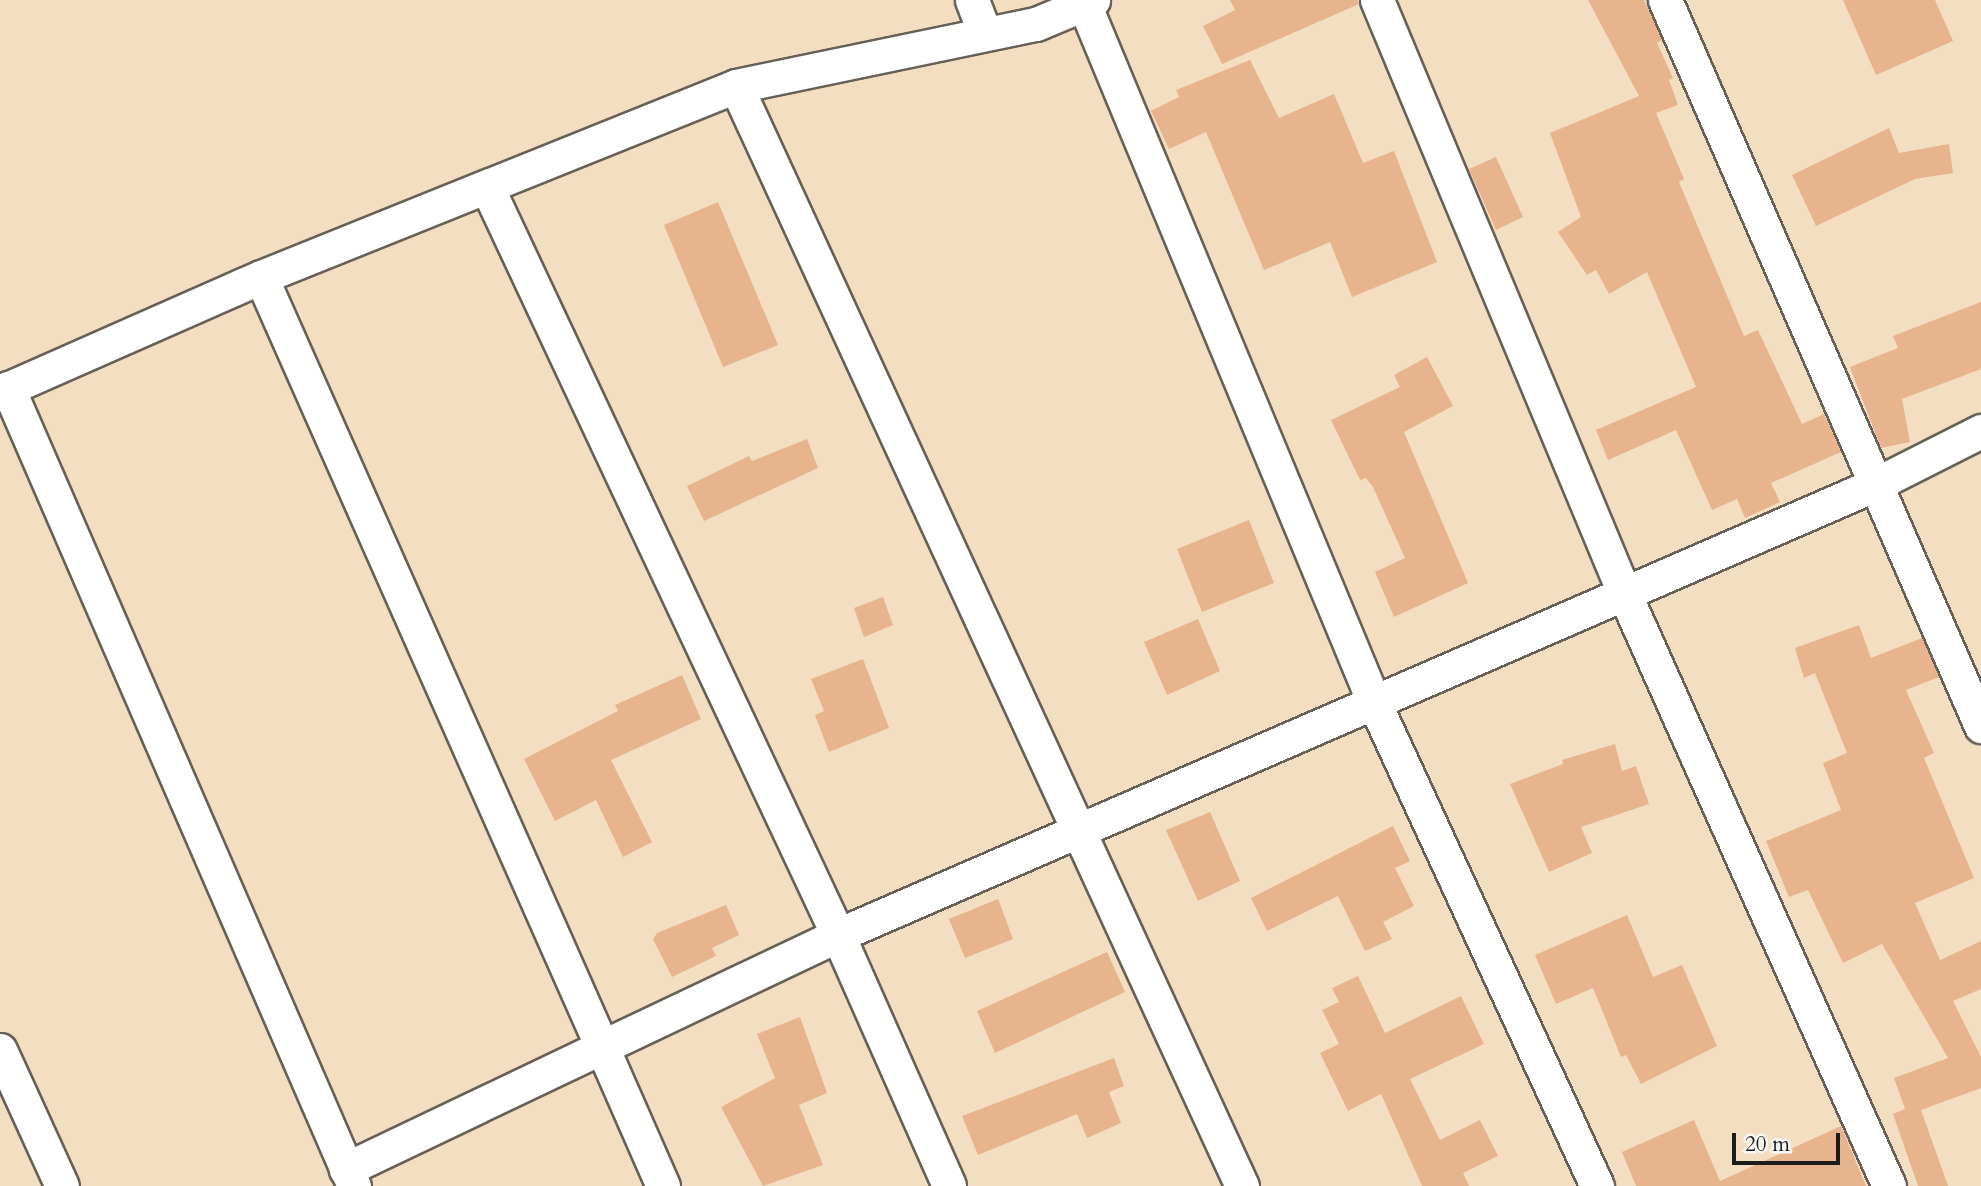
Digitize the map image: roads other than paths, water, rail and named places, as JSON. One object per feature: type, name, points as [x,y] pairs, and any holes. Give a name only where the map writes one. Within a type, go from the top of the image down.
[{"type":"street","points":[[972,0],[984,32]]},
{"type":"street","points":[[1377,0],[1625,595],[1889,1186]]},
{"type":"street","points":[[1665,0],[1981,726]]},
{"type":"street","points":[[1597,1186],[1373,700],[1089,3],[1036,24],[984,32],[736,86],[488,189],[261,277],[4,390],[350,1178],[602,1047],[838,935],[1082,832],[1373,700],[1625,595],[1874,485],[1981,431]]},
{"type":"street","points":[[736,86],[1082,832],[1242,1186]]},
{"type":"street","points":[[488,189],[838,935],[949,1186]]},
{"type":"street","points":[[261,277],[663,1186]]},
{"type":"street","points":[[0,1050],[12,1110],[62,1186]]}]
